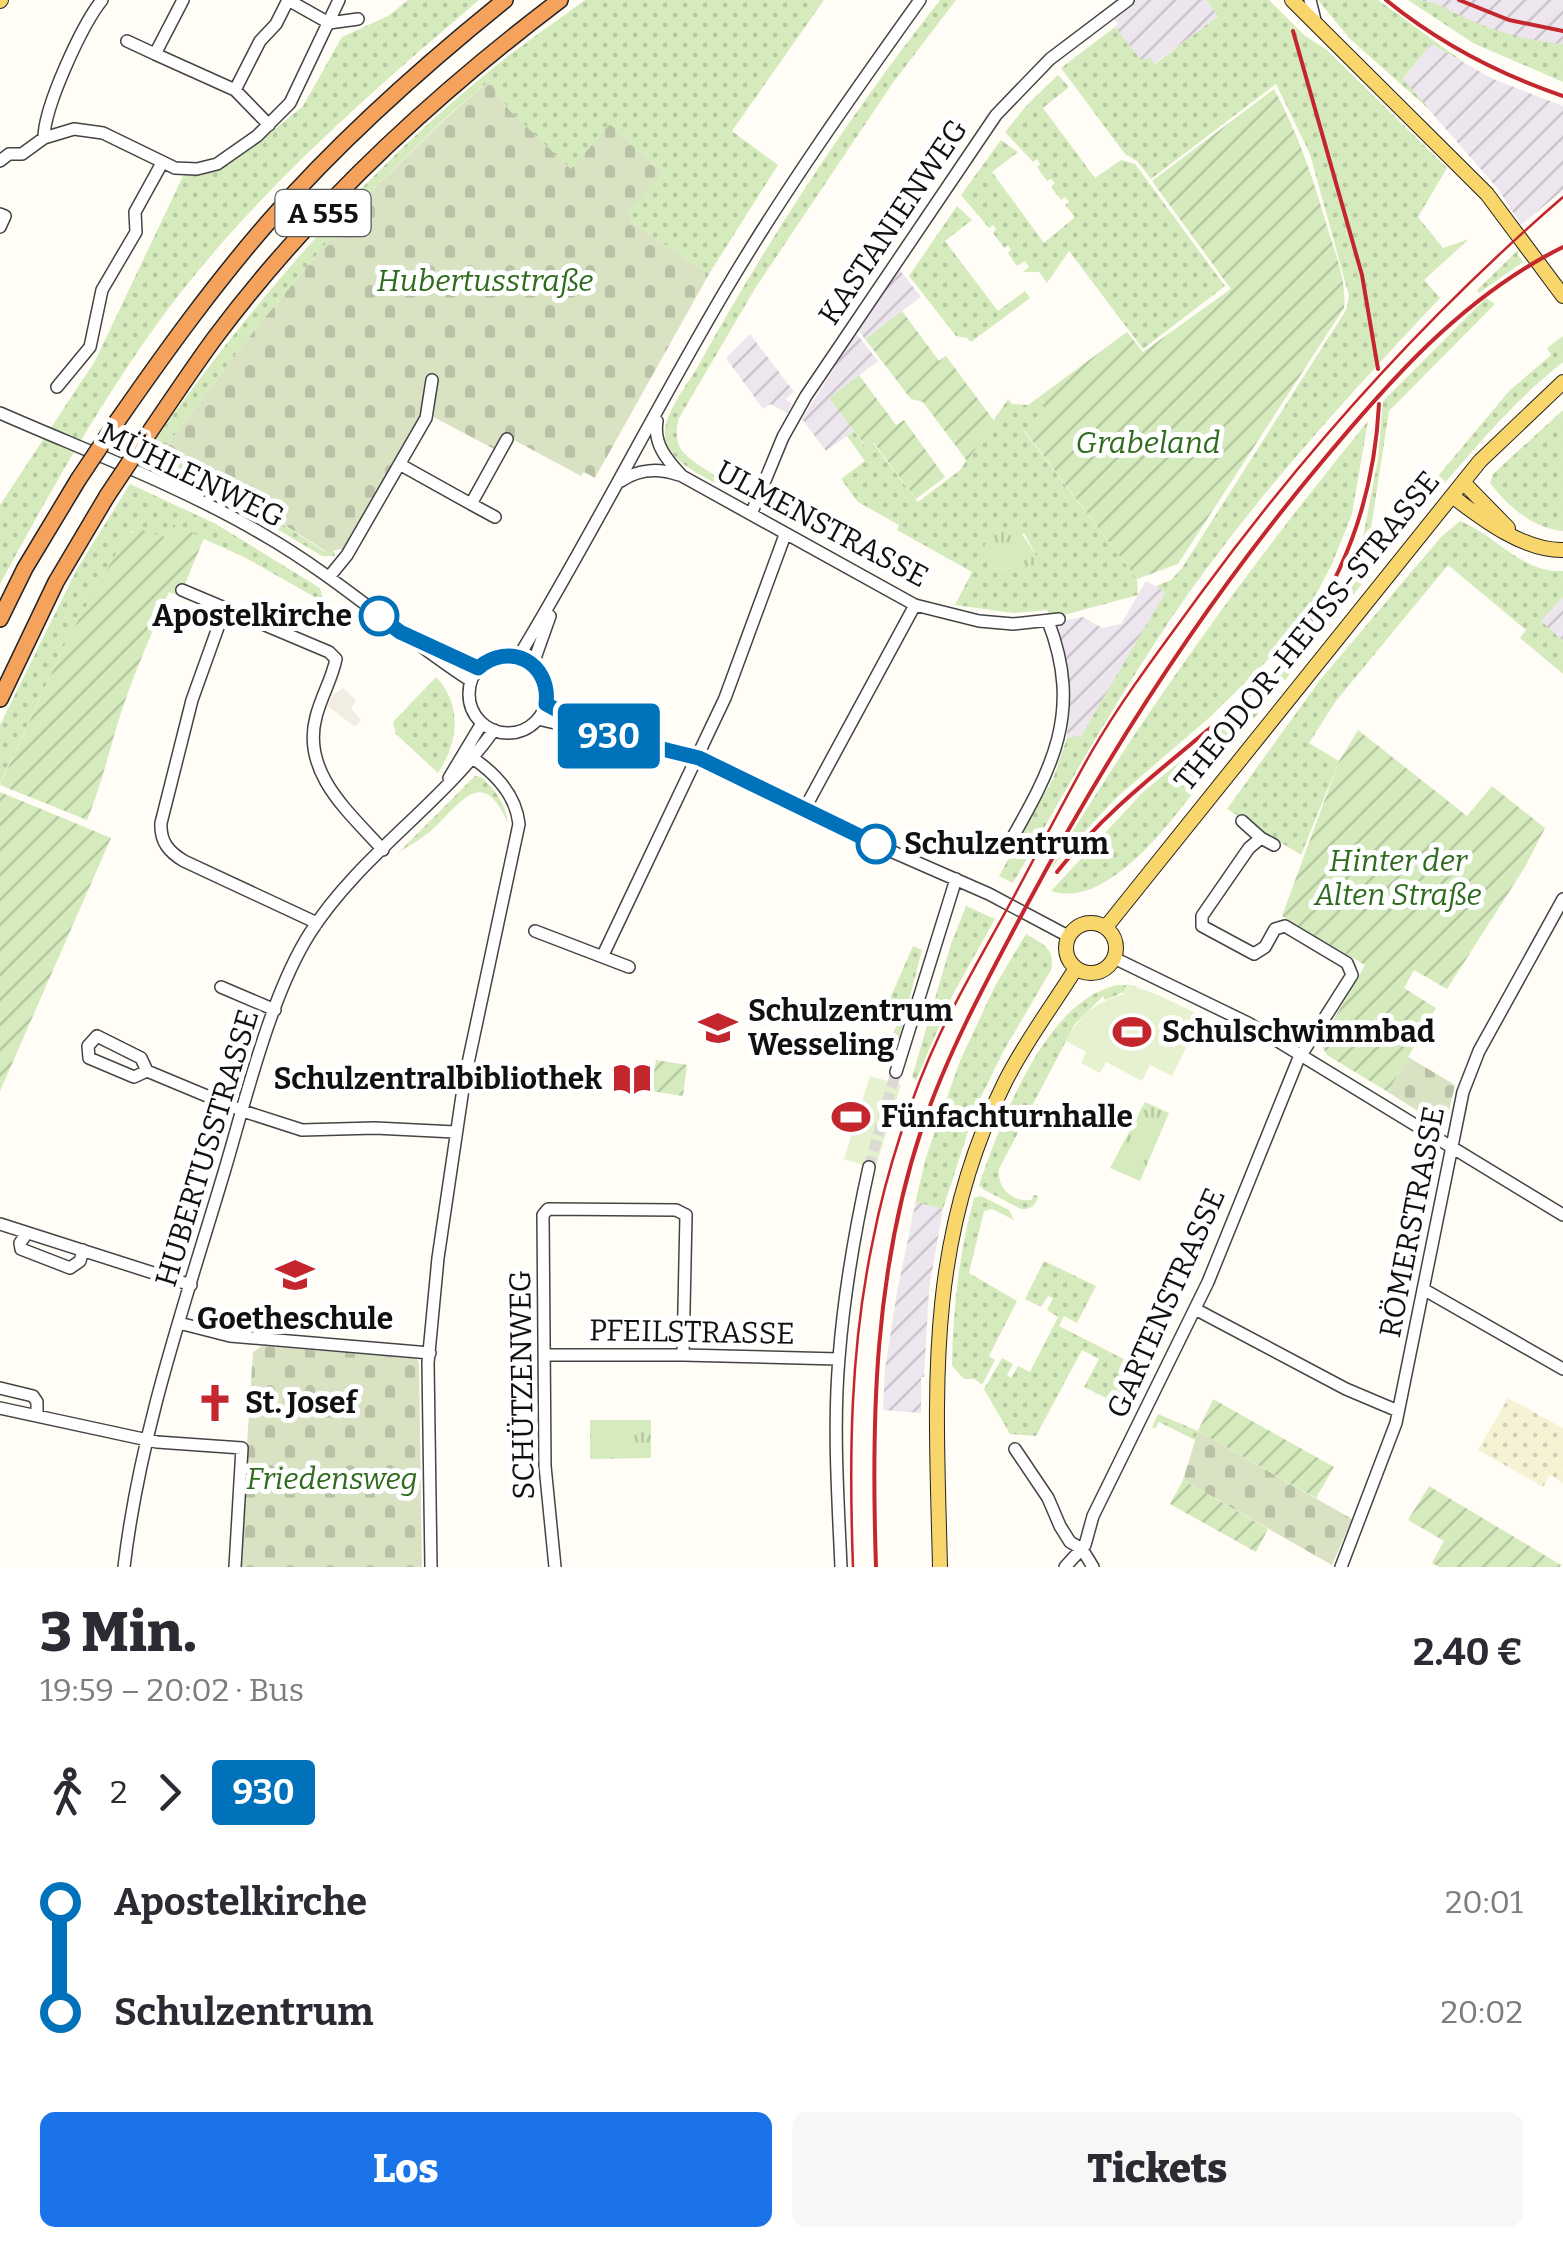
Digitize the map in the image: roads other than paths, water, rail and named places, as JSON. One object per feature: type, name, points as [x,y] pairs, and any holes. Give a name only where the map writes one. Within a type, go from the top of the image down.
[{"type":"highway","name":"A 555","points":[[0,619],[25,568],[78,480],[188,320],[271,219],[359,128],[438,54],[506,0]]},
{"type":"highway","name":"A 555","points":[[0,699],[56,582],[107,496],[216,336],[372,160],[460,80],[560,0]]},
{"type":"main road","points":[[1292,0],[1487,194],[1563,296]]},
{"type":"main road","name":"THEODOR-HEUSS-STRASSE","points":[[1106,927],[1497,442],[1563,382]]},
{"type":"main road","points":[[1464,482],[1515,536]]},
{"type":"main road","points":[[1452,496],[1534,546],[1563,550]]},
{"type":"main road","points":[[1086,922],[1106,927],[1116,942],[1110,964],[1097,972],[1076,968],[1066,954],[1068,936],[1086,922]]},
{"type":"main road","points":[[940,1567],[937,1354],[942,1282],[950,1238],[968,1169],[998,1097],[1026,1042],[1076,968]]},
{"type":"street","points":[[44,138],[44,120],[58,86],[102,0]]},
{"type":"street","points":[[155,54],[183,0]]},
{"type":"street","points":[[235,90],[260,41],[276,24],[288,0],[329,23],[358,19]]},
{"type":"street","points":[[0,161],[9,154],[22,154],[44,138],[74,128],[89,129],[186,170],[218,164],[269,125],[290,103],[339,0]]},
{"type":"street","points":[[520,656],[765,226],[850,96],[920,0]]},
{"type":"street","name":"KASTANIENWEG","points":[[752,512],[783,437],[806,396],[996,114],[1050,59],[1128,0]]},
{"type":"street","points":[[1310,0],[1316,24]]},
{"type":"street","points":[[127,41],[235,90],[269,125]]},
{"type":"street","points":[[57,387],[90,348],[102,290],[136,232],[135,212],[162,163]]},
{"type":"street","points":[[0,214],[5,216],[0,226]]},
{"type":"street","points":[[329,577],[347,555],[401,466],[426,418],[432,380]]},
{"type":"street","name":"ULMENSTRASSE","points":[[658,412],[654,434],[663,454],[682,476]]},
{"type":"street","name":"MÜHLENWEG","points":[[0,414],[208,504],[264,534],[471,681]]},
{"type":"street","points":[[471,504],[507,439]]},
{"type":"street","points":[[401,466],[495,517]]},
{"type":"street","name":"ULMENSTRASSE","points":[[614,487],[633,473],[665,470],[752,512],[785,535],[915,605],[978,621],[1054,620],[1063,689],[1060,739],[1046,777],[1006,849]]},
{"type":"street","points":[[603,956],[725,698],[785,535]]},
{"type":"street","points":[[182,590],[336,658],[314,720],[316,756],[334,796],[383,850]]},
{"type":"street","points":[[533,664],[556,598]]},
{"type":"street","points":[[804,810],[915,605]]},
{"type":"street","points":[[226,608],[192,700],[166,798],[162,839],[184,861],[317,923]]},
{"type":"street","name":"MÜHLENWEG","points":[[400,632],[478,668]]},
{"type":"street","points":[[496,656],[520,656],[533,664],[545,682],[546,704],[538,719],[521,731],[488,727],[470,704],[471,681],[478,668],[496,656]]},
{"type":"street","points":[[546,704],[601,734]]},
{"type":"street","points":[[538,719],[699,758],[956,878],[1068,936]]},
{"type":"street","name":"HUBERTUSSTRASSE","points":[[439,794],[488,727]]},
{"type":"street","name":"HUBERTUSSTRASSE","points":[[124,1567],[146,1440],[179,1323],[242,1111],[298,954],[344,887],[474,759],[488,727]]},
{"type":"street","points":[[431,1567],[427,1420],[438,1258],[455,1132],[519,824],[509,793],[474,759]]},
{"type":"street","points":[[1242,821],[1274,844]]},
{"type":"street","name":"GARTENSTRASSE","points":[[1066,1567],[1082,1549],[1094,1516],[1195,1308],[1302,1054],[1352,974],[1347,963],[1285,926],[1275,929],[1265,947],[1254,954],[1202,926],[1202,916],[1219,888],[1261,838]]},
{"type":"street","points":[[896,1072],[956,878]]},
{"type":"street","name":"RÖMERSTRASSE","points":[[1341,1567],[1384,1462],[1398,1411],[1463,1092],[1480,1051],[1563,899]]},
{"type":"street","points":[[536,931],[629,967]]},
{"type":"street","points":[[1114,958],[1194,994],[1302,1054],[1563,1215]]},
{"type":"street","points":[[222,987],[276,1010]]},
{"type":"street","points":[[147,1071],[142,1058],[97,1036],[88,1046],[89,1058],[120,1072],[134,1076],[147,1071],[242,1111],[302,1130],[455,1132]]},
{"type":"street","points":[[841,1567],[836,1430],[838,1360],[847,1281],[869,1167]]},
{"type":"street","name":"SCHÜTZENWEG","points":[[555,1567],[546,1478],[544,1215],[548,1208],[676,1210],[686,1214],[683,1355]]},
{"type":"street","points":[[0,1224],[191,1284]]},
{"type":"street","points":[[27,1233],[20,1243],[22,1250],[70,1268],[80,1262],[83,1250]]},
{"type":"street","points":[[1423,1289],[1563,1369]]},
{"type":"street","points":[[1195,1308],[1346,1389],[1398,1411]]},
{"type":"street","points":[[179,1323],[230,1336],[430,1352]]},
{"type":"street","name":"PFEILSTRASSE","points":[[544,1355],[838,1360]]},
{"type":"street","points":[[0,1388],[33,1396],[38,1416]]},
{"type":"street","points":[[0,1408],[146,1440],[242,1448],[235,1567]]},
{"type":"street","points":[[1015,1449],[1048,1498],[1070,1542],[1082,1549],[1093,1567]]},
{"type":"tunnel","points":[[869,1167],[896,1072]]},
{"type":"tram line","points":[[853,1567],[853,1403],[865,1281],[900,1135],[929,1058],[957,1000],[1104,731],[1242,539],[1371,384],[1464,288],[1563,197]]},
{"type":"railway","points":[[1386,0],[1470,56],[1563,96]]},
{"type":"railway","points":[[1459,0],[1509,20],[1563,31]]},
{"type":"railway","points":[[1293,31],[1362,275],[1378,369]]},
{"type":"railway","points":[[876,1567],[876,1401],[894,1236],[922,1128],[957,1041],[999,958],[1126,733],[1275,520],[1370,405],[1428,344],[1492,291],[1563,247]]},
{"type":"railway","points":[[1057,872],[1143,784],[1236,706],[1295,642],[1319,607],[1355,531],[1375,448],[1379,404]]},
{"type":"place","name":"Apostelkirche","points":[[379,616]]},
{"type":"place","name":"Schulzentrum","points":[[876,844]]},
{"type":"place","name":"Schulzentrum Wesseling","points":[[718,1028]]},
{"type":"place","name":"Schulschwimmbad","points":[[1132,1032]]},
{"type":"place","name":"Schulzentralbibliothek","points":[[632,1079]]},
{"type":"place","name":"Fünfachturnhalle","points":[[851,1117]]},
{"type":"place","name":"Goetheschule","points":[[295,1275]]},
{"type":"place","name":"St. Josef","points":[[215,1403]]},
{"type":"park label","name":"Hubertusstraße","points":[[485,281]]},
{"type":"park label","name":"Grabeland","points":[[1148,443]]},
{"type":"park label","name":"Hinter der Alten Straße","points":[[1398,878]]},
{"type":"park label","name":"Friedensweg","points":[[332,1479]]}]
